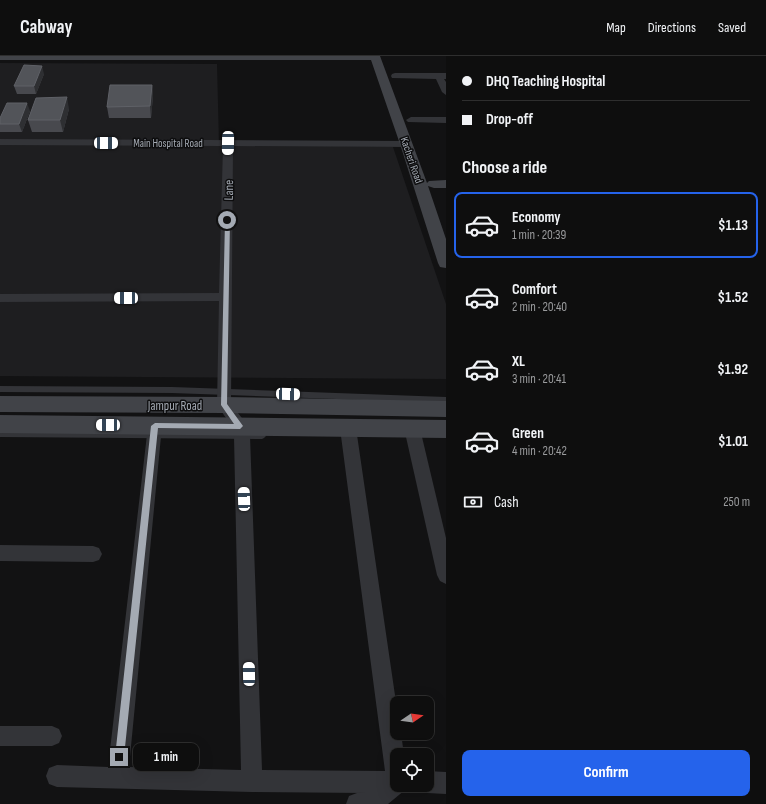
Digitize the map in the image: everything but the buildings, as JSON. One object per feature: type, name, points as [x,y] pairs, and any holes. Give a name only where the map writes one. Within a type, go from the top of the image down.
[{"type":"main road","points":[[0,57],[376,57]]},
{"type":"main road","name":"Kacheri Road","points":[[376,57],[395,76],[411,120],[439,187]]},
{"type":"main road","name":"Kacheri Road","points":[[376,57],[407,144],[446,263]]},
{"type":"main road","name":"Jampur Road","points":[[0,404],[224,399],[446,409]]},
{"type":"main road","name":"Jampur Road","points":[[0,424],[154,430],[424,435]]},
{"type":"street","points":[[395,76],[442,76],[446,92]]},
{"type":"street","points":[[411,120],[446,120]]},
{"type":"street","name":"Main Hospital Road","points":[[0,142],[407,144]]},
{"type":"street","name":"Lane","points":[[224,399],[228,143]]},
{"type":"street","points":[[0,298],[226,297]]},
{"type":"street","points":[[224,399],[241,431],[252,781]]},
{"type":"street","points":[[117,777],[154,430]]},
{"type":"street","points":[[344,433],[392,748]]},
{"type":"street","points":[[424,435],[446,575]]},
{"type":"street","points":[[0,553],[93,554]]},
{"type":"street","points":[[0,736],[52,736]]},
{"type":"street","points":[[57,776],[252,781],[390,782]]},
{"type":"street","points":[[434,782],[446,783]]},
{"type":"street","points":[[357,804],[373,803],[390,788]]},
{"type":"lane","points":[[0,389],[224,399],[446,400]]},
{"type":"lane","points":[[0,434],[154,430]]},
{"type":"lane","points":[[241,431],[272,436]]},
{"type":"lane","points":[[344,433],[371,436]]},
{"type":"lane","points":[[424,435],[446,436]]},
{"type":"shaded area","points":[[0,63],[217,64],[219,144],[393,147],[446,304],[446,379],[0,376]]},
{"type":"route","points":[[119,757],[155,426],[240,426],[224,405],[227,220]]}]
